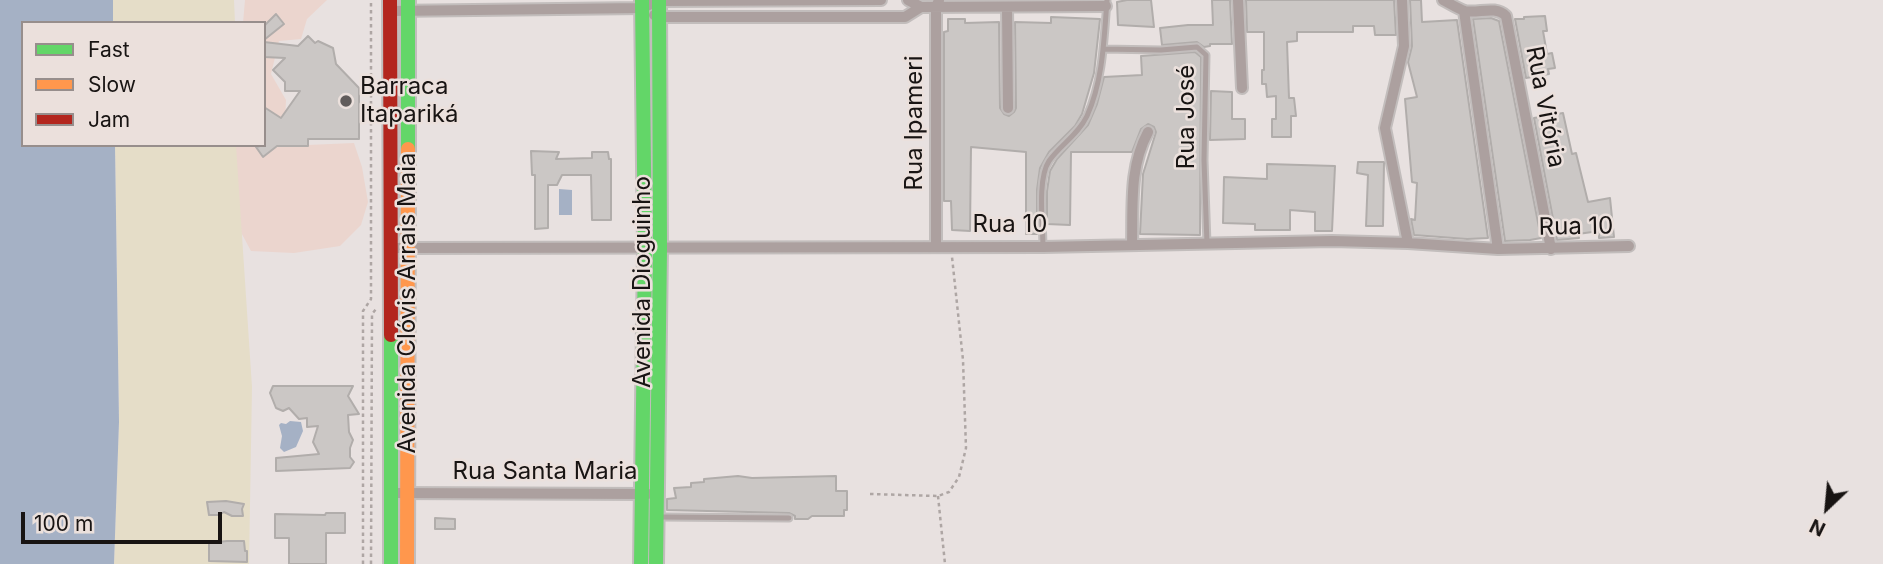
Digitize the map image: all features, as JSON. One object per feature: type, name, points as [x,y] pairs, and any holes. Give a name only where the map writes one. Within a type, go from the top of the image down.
[{"type":"main road","name":"Avenida Dioguinho","points":[[640,564],[659,1]]},
{"type":"main road","name":"Avenida Dioguinho","points":[[642,4],[652,248],[656,564]]},
{"type":"main road","name":"Avenida Clóvis Arrais Maia","points":[[390,5],[391,564]]},
{"type":"main road","name":"Avenida Clóvis Arrais Maia","points":[[407,564],[408,5]]},
{"type":"street","points":[[390,5],[881,0]]},
{"type":"street","points":[[908,0],[921,7]]},
{"type":"street","points":[[1238,0],[1242,88]]},
{"type":"street","points":[[1402,0],[1405,46],[1385,128],[1408,243]]},
{"type":"street","points":[[1443,0],[1464,11],[1498,248]]},
{"type":"street","points":[[642,4],[659,17],[905,17],[921,7],[938,4],[1007,8],[1106,3]]},
{"type":"street","name":"Rua Ipameri","points":[[936,247],[938,4]]},
{"type":"street","points":[[1007,8],[1008,108]]},
{"type":"street","name":"Rua Vitória","points":[[1464,11],[1496,10],[1506,16],[1550,249]]},
{"type":"street","points":[[1132,245],[1134,174],[1137,154],[1148,132]]},
{"type":"street","name":"Rua 10","points":[[390,248],[1043,247],[1332,242],[1550,249],[1629,246]]},
{"type":"street","name":"Rua Santa Maria","points":[[392,493],[656,494]]},
{"type":"lane","points":[[1043,247],[1045,170],[1049,161],[1076,133],[1088,113],[1099,82],[1106,3]]},
{"type":"lane","name":"Rua José","points":[[1102,49],[1161,50],[1197,47],[1206,55],[1204,160],[1207,244]]},
{"type":"lane","points":[[656,517],[789,518]]},
{"type":"path","points":[[363,564],[363,311],[370,299],[371,0]]},
{"type":"path","points":[[870,494],[938,496],[949,492],[959,477],[966,448],[963,360],[951,247]]},
{"type":"path","points":[[938,496],[945,564]]},
{"type":"shaded area","points":[[245,0],[327,0],[307,19],[301,39],[279,41],[271,74],[286,100],[284,146],[354,143],[362,167],[368,202],[361,225],[340,246],[294,253],[251,251],[228,208],[231,147],[266,147],[266,21],[243,21]]},
{"type":"sand","points":[[113,0],[234,0],[235,21],[113,21]]},
{"type":"sand","points":[[115,147],[236,147],[252,387],[249,564],[114,564],[119,422]]},
{"type":"water","points":[[0,0],[113,0],[113,21],[21,21],[21,147],[115,147],[119,422],[114,564],[0,564]]},
{"type":"water","points":[[559,189],[572,190],[572,215],[559,215]]},
{"type":"water","points":[[290,421],[301,422],[303,431],[296,447],[284,452],[280,448],[282,436],[279,425]]},
{"type":"building","points":[[1151,0],[1154,27],[1118,25],[1117,2]]},
{"type":"building","points":[[1212,0],[1230,0],[1232,44],[1210,44],[1204,47],[1197,42],[1162,45],[1160,28],[1213,25]]},
{"type":"building","points":[[1246,0],[1394,0],[1396,35],[1375,35],[1374,26],[1353,26],[1353,32],[1297,32],[1297,41],[1287,42],[1289,98],[1294,98],[1296,116],[1291,116],[1291,137],[1272,137],[1272,119],[1276,119],[1276,96],[1267,97],[1266,84],[1262,84],[1264,32],[1247,32]]},
{"type":"building","points":[[1410,0],[1421,0],[1422,22],[1457,20],[1488,238],[1414,235],[1411,219],[1415,220],[1417,183],[1412,182],[1405,99],[1417,97],[1408,62],[1412,46]]},
{"type":"building","points":[[276,14],[284,24],[266,38],[266,24]]},
{"type":"building","points":[[1545,16],[1547,31],[1543,31],[1547,54],[1552,53],[1555,68],[1548,69],[1549,74],[1526,78],[1515,19]]},
{"type":"building","points":[[1051,17],[1100,19],[1094,73],[1082,114],[1075,126],[1049,152],[1040,168],[1037,234],[1026,234],[1026,152],[971,147],[970,231],[952,230],[951,201],[944,201],[944,32],[948,31],[948,19],[965,19],[965,23],[999,22],[1000,108],[1009,116],[1016,108],[1015,22],[1051,23]]},
{"type":"building","points":[[1491,18],[1499,21],[1541,238],[1505,241],[1473,19]]},
{"type":"building","points":[[308,36],[315,43],[318,41],[333,48],[336,64],[359,88],[359,139],[308,139],[308,146],[277,146],[263,157],[256,147],[266,147],[266,108],[281,118],[300,91],[285,91],[285,82],[273,70],[285,58],[266,57],[266,42],[298,46]]},
{"type":"building","points":[[1195,52],[1201,57],[1200,235],[1140,234],[1143,174],[1156,132],[1154,127],[1148,124],[1141,129],[1132,152],[1071,152],[1070,225],[1047,224],[1050,171],[1057,159],[1088,125],[1104,77],[1142,75],[1141,56]]},
{"type":"building","points":[[1211,91],[1232,92],[1232,119],[1245,119],[1245,139],[1210,140]]},
{"type":"building","points":[[1563,113],[1572,154],[1576,153],[1588,202],[1610,198],[1614,237],[1599,238],[1599,231],[1578,234],[1579,238],[1557,240],[1534,118]]},
{"type":"building","points":[[531,151],[559,152],[556,159],[592,158],[592,152],[608,152],[611,159],[611,220],[592,220],[591,175],[562,175],[557,185],[548,185],[548,228],[535,229],[535,175],[532,175]]},
{"type":"building","points":[[1358,162],[1384,162],[1383,226],[1366,226],[1368,175],[1357,173]]},
{"type":"building","points":[[1267,164],[1335,166],[1332,231],[1315,231],[1315,212],[1290,210],[1290,230],[1255,230],[1255,224],[1223,223],[1224,177],[1267,179]]},
{"type":"building","points":[[273,386],[353,386],[348,396],[359,414],[348,415],[349,432],[353,440],[350,457],[354,462],[350,468],[276,471],[276,458],[319,454],[313,442],[318,426],[307,427],[307,418],[299,419],[289,408],[283,411],[276,408],[270,393]]},
{"type":"building","points":[[738,476],[836,476],[836,491],[847,491],[847,510],[844,510],[844,516],[795,519],[795,516],[789,513],[667,510],[667,499],[676,498],[674,488],[691,487],[691,483],[704,482],[704,479]]},
{"type":"building","points":[[207,502],[244,504],[243,516],[232,516],[224,512],[209,515]]},
{"type":"building","points":[[345,513],[345,533],[326,533],[326,564],[289,564],[289,538],[275,538],[275,514]]},
{"type":"building","points":[[435,518],[455,519],[455,529],[435,529]]},
{"type":"building","points":[[244,541],[247,562],[209,561],[209,543]]},
{"type":"traffic: fast","points":[[408,0],[408,149]]},
{"type":"traffic: fast","points":[[641,564],[645,248],[642,0]]},
{"type":"traffic: fast","points":[[656,564],[660,248],[659,0]]},
{"type":"traffic: fast","points":[[391,335],[391,564]]},
{"type":"traffic: slow","points":[[407,564],[408,149]]},
{"type":"traffic: jam","points":[[390,0],[391,335]]},
{"type":"place","name":"Barraca Itapariká","points":[[346,101]]}]
